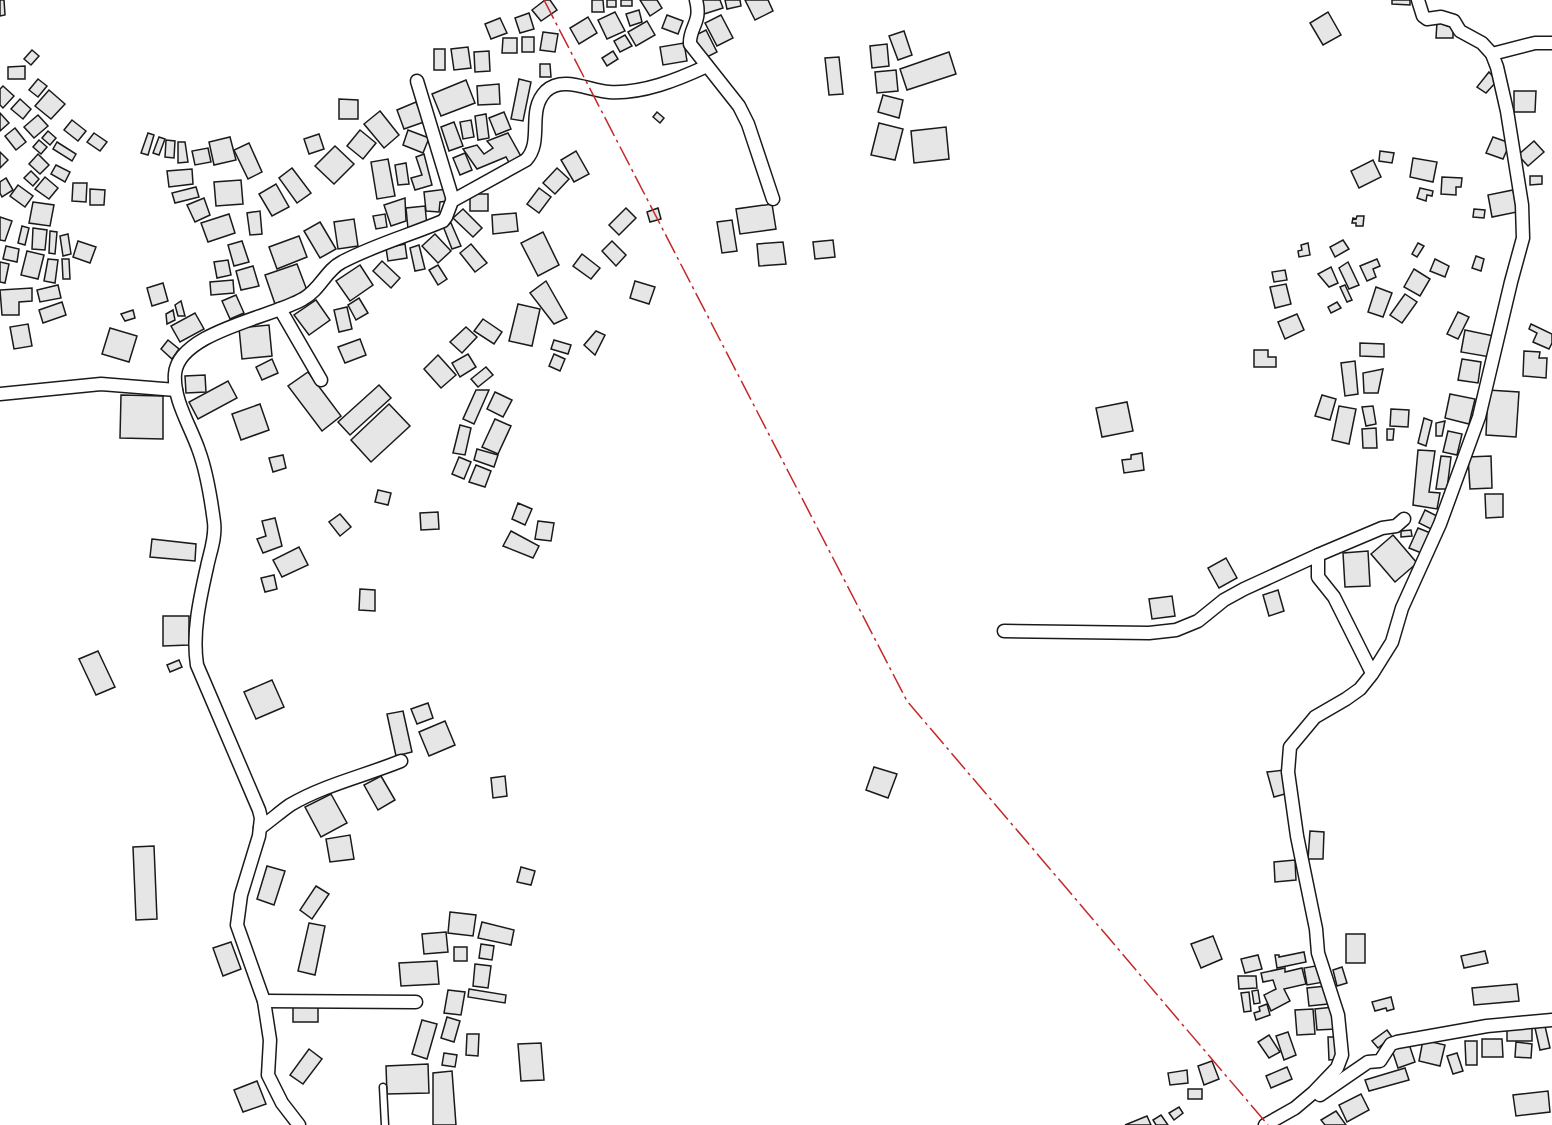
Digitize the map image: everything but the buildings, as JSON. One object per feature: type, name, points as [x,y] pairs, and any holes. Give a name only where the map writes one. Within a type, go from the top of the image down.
[{"type":"street","points":[[696,0],[698,18],[690,37],[690,44],[736,101],[746,120],[772,199]]},
{"type":"street","points":[[1268,1124],[1295,1108],[1328,1078],[1341,1061],[1342,1045],[1338,1015],[1318,953],[1316,929],[1297,836],[1288,772],[1290,747],[1315,717],[1360,689],[1392,642],[1402,608],[1440,524],[1479,417],[1523,238],[1522,205],[1507,111],[1492,54],[1482,43],[1460,31],[1454,21],[1441,16],[1427,19],[1423,16],[1418,0]]},
{"type":"street","points":[[1492,54],[1535,43],[1552,43]]},
{"type":"street","points":[[299,1125],[282,1102],[268,1075],[270,1040],[264,1000],[237,925],[241,895],[260,828],[259,810],[197,665],[195,654],[198,611],[213,544],[214,523],[204,467],[176,390],[175,371],[181,356],[217,332],[304,299],[340,262],[443,221],[453,200],[515,167],[531,155],[535,136],[535,111],[546,92],[553,87],[578,84],[601,92],[630,92],[689,74],[707,66]]},
{"type":"street","points":[[417,81],[453,200]]},
{"type":"street","points":[[280,309],[321,380]]},
{"type":"street","points":[[0,394],[101,384],[176,390]]},
{"type":"street","points":[[1004,631],[1149,633],[1176,630],[1198,621],[1224,600],[1244,589],[1382,528],[1396,526],[1404,519]]},
{"type":"street","points":[[1318,555],[1318,577],[1334,597],[1372,673]]},
{"type":"street","points":[[260,828],[288,806],[302,799],[350,778],[401,761]]},
{"type":"street","points":[[264,1000],[416,1002]]},
{"type":"street","points":[[1268,1124],[1290,1116],[1368,1062],[1380,1061],[1391,1044],[1418,1037],[1487,1026],[1552,1020]]},
{"type":"lane","points":[[383,1087],[385,1125]]},
{"type":"power","points":[[544,0],[907,701],[1268,1125]]}]
